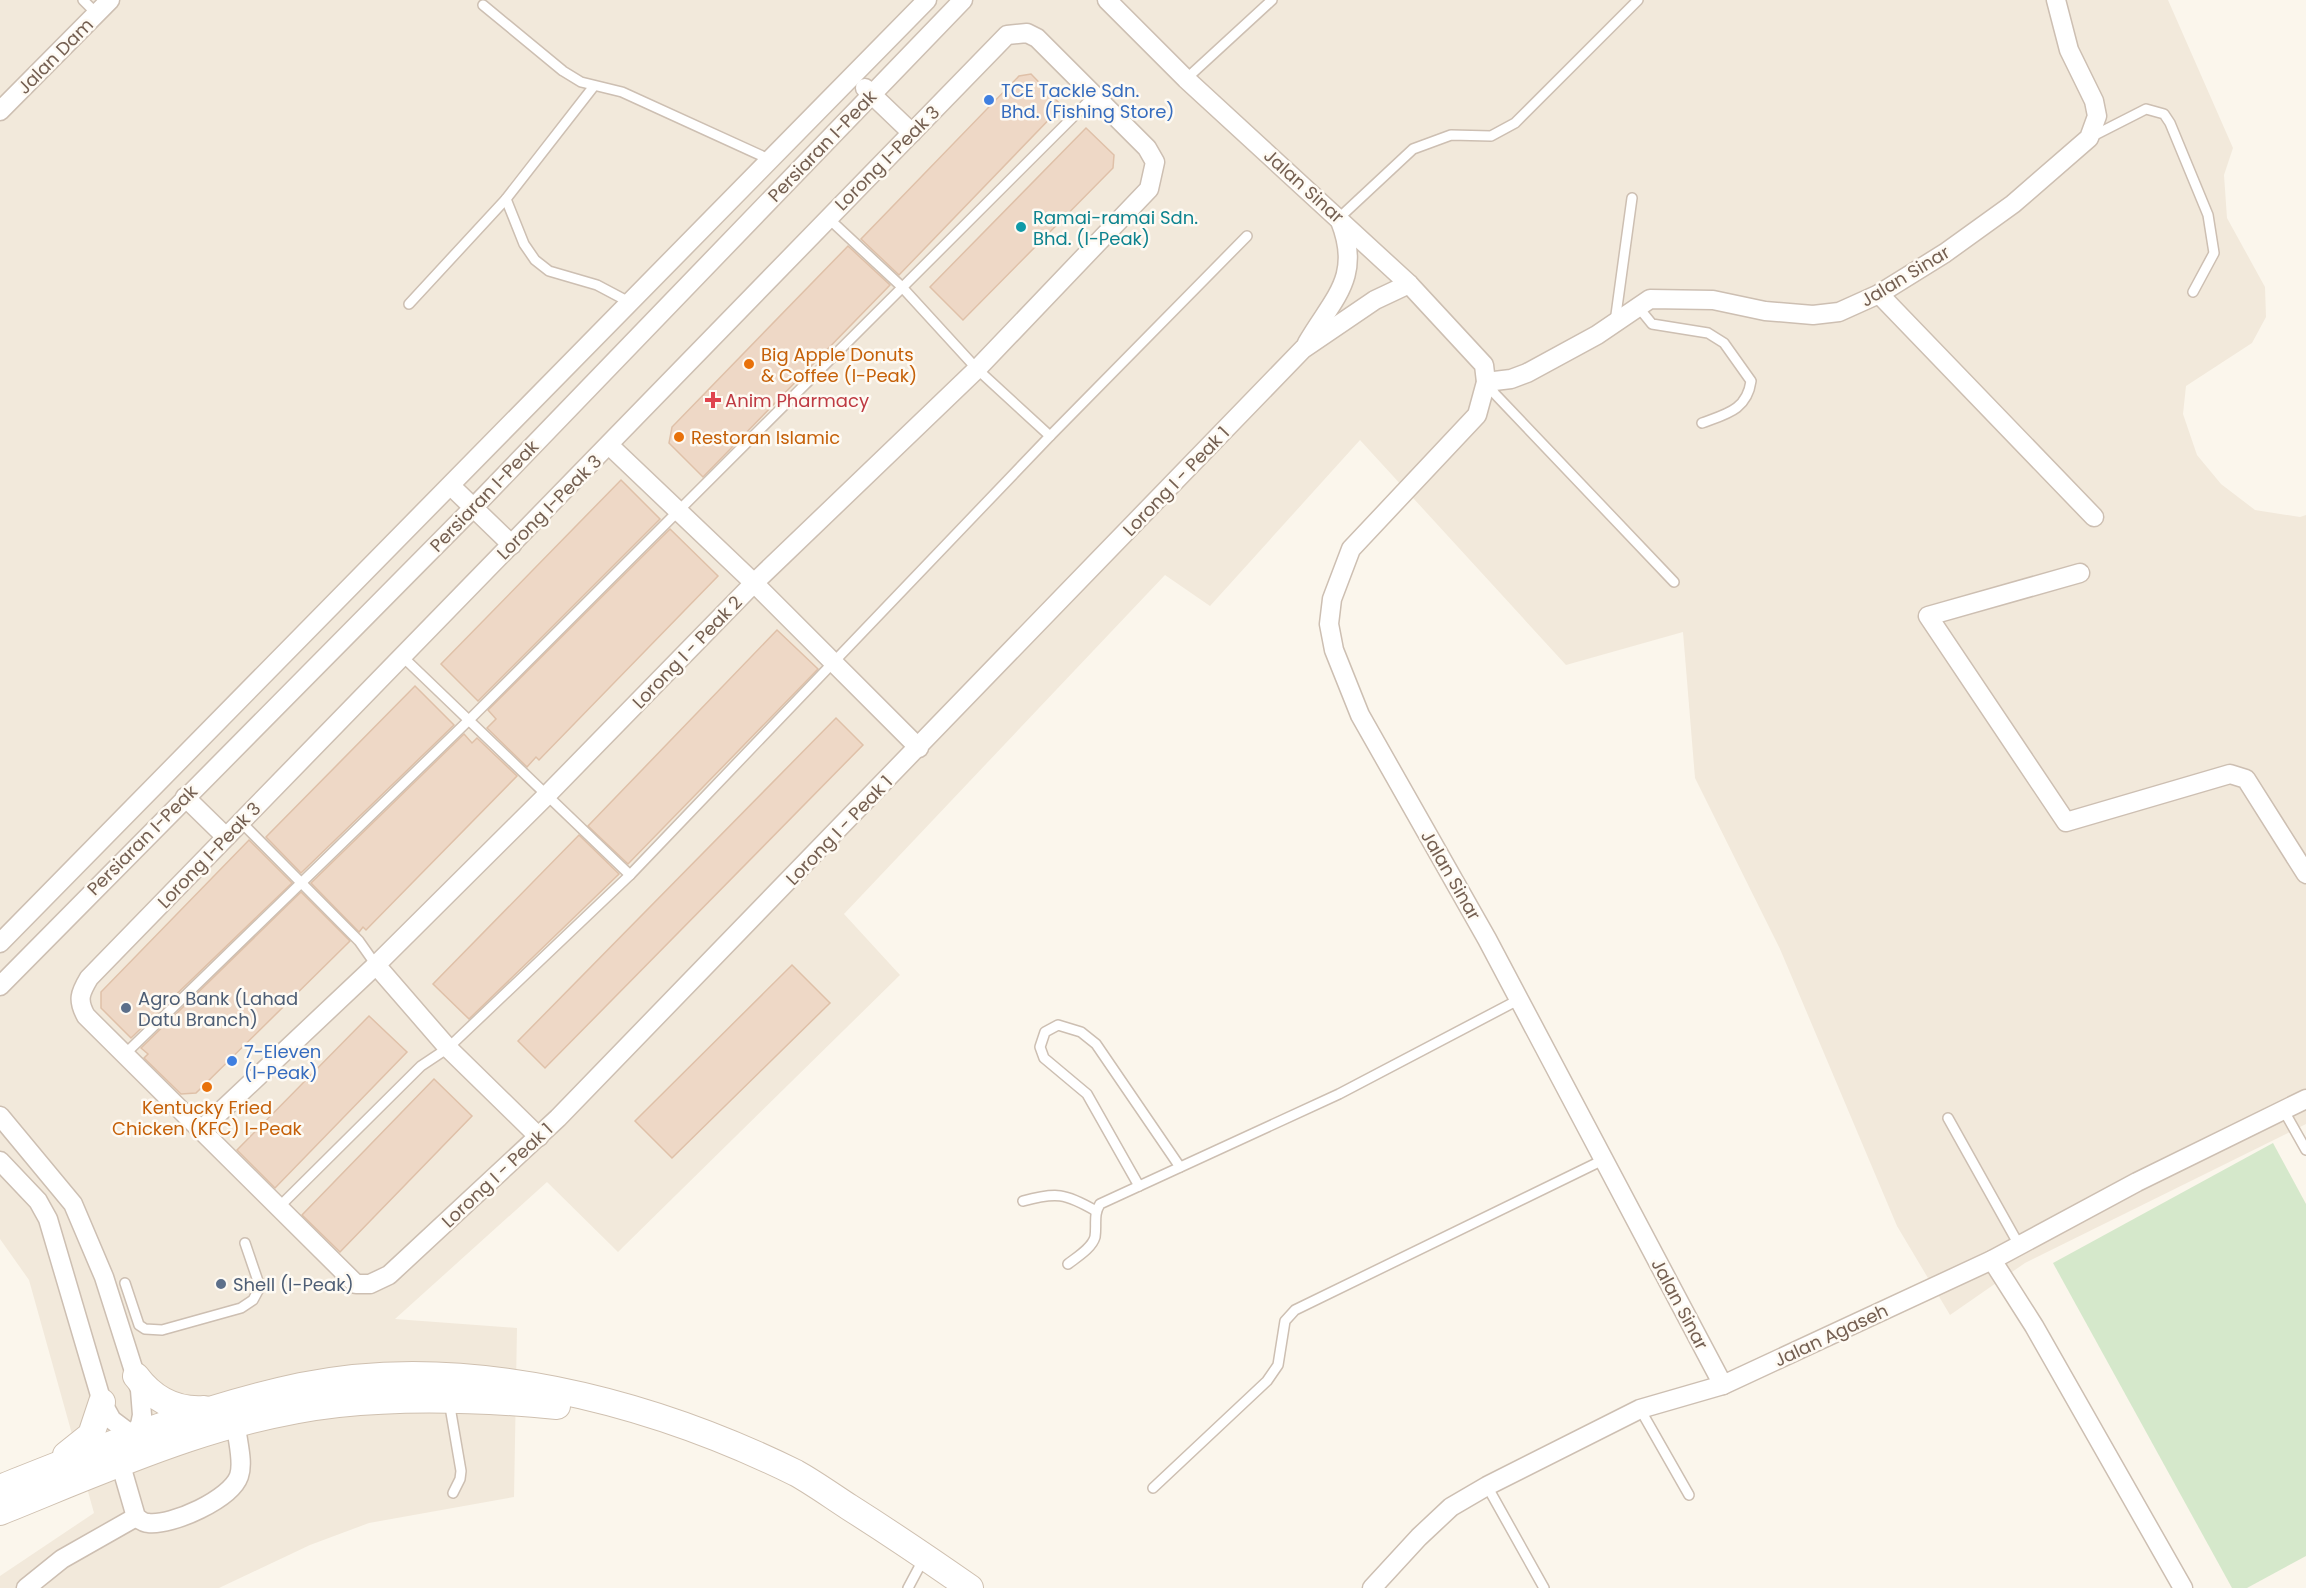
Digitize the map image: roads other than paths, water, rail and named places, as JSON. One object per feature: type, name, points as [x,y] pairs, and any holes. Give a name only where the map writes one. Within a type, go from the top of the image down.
[{"type":"main road","points":[[136,1376],[149,1391],[168,1404],[231,1416]]},
{"type":"main road","points":[[0,1512],[87,1474],[183,1442],[231,1416],[302,1386],[371,1376],[446,1377],[515,1383],[574,1394],[630,1408],[705,1433],[798,1474],[925,1556],[970,1588]]},
{"type":"main road","points":[[0,1488],[132,1435],[231,1416],[336,1404],[491,1399],[570,1407],[676,1424]]},
{"type":"main road","points":[[38,1473],[76,1449],[91,1435],[102,1402]]},
{"type":"main road","points":[[132,1435],[155,1443],[183,1442]]},
{"type":"main road","points":[[87,1474],[115,1456],[132,1435]]},
{"type":"street","name":"Jalan Dam","points":[[0,111],[110,0]]},
{"type":"street","points":[[0,944],[927,0]]},
{"type":"street","name":"Persiaran I-Peak","points":[[0,986],[473,508],[963,0]]},
{"type":"street","name":"Jalan Sinar","points":[[1107,0],[1186,79],[1409,284],[1484,365],[1486,382],[1477,415],[1351,549],[1332,599],[1329,624],[1334,650],[1360,715],[1520,999],[1723,1385]]},
{"type":"street","points":[[2056,0],[2069,50],[2094,101],[2097,116],[2089,138]]},
{"type":"street","name":"Lorong I-Peak 3","points":[[125,1054],[86,1016],[80,1004],[80,993],[89,978],[404,658],[827,218],[1007,35],[1028,33],[1037,38],[1095,95]]},
{"type":"street","points":[[853,76],[912,133]]},
{"type":"street","name":"Lorong I - Peak 2","points":[[201,1130],[376,964],[546,796],[754,583],[976,369],[1139,202],[1149,189],[1155,162],[1147,148],[1095,95]]},
{"type":"street","name":"Jalan Sinar","points":[[1486,382],[1511,379],[1527,373],[1615,324],[1650,299],[1713,300],[1765,311],[1813,315],[1839,312],[1880,294],[1976,232],[2089,138]]},
{"type":"street","name":"Lorong I - Peak 1","points":[[1303,349],[1348,273],[1350,254],[1339,218]]},
{"type":"street","name":"Lorong I - Peak 1","points":[[278,1208],[356,1284],[370,1284],[389,1275],[539,1137],[919,748],[1303,349],[1375,300],[1409,284]]},
{"type":"street","points":[[1880,294],[2094,517]]},
{"type":"street","points":[[610,446],[754,583],[919,748]]},
{"type":"street","points":[[452,486],[512,545]]},
{"type":"street","points":[[2080,573],[1928,616],[2066,822],[2230,774],[2239,775],[2246,779],[2306,874]]},
{"type":"street","points":[[185,797],[226,837]]},
{"type":"street","points":[[376,964],[448,1048],[539,1137]]},
{"type":"street","points":[[125,1054],[278,1208]]},
{"type":"street","name":"Jalan Agaseh","points":[[1372,1588],[1419,1537],[1451,1507],[1487,1486],[1640,1409],[1723,1385],[1992,1260],[2138,1182],[2306,1099]]},
{"type":"street","points":[[0,1116],[73,1204],[104,1277],[140,1390],[142,1415],[140,1425],[132,1435],[112,1420],[102,1402],[48,1219],[38,1201],[0,1161]]},
{"type":"street","points":[[1992,1260],[2034,1326],[2183,1588]]},
{"type":"street","points":[[120,1462],[136,1517],[146,1523],[160,1523],[212,1504],[231,1490],[240,1474],[231,1416]]},
{"type":"street","points":[[27,1588],[62,1559],[136,1517]]},
{"type":"lane","points":[[83,0],[97,14]]},
{"type":"lane","points":[[1186,79],[1272,0]]},
{"type":"lane","points":[[1339,218],[1413,149],[1451,135],[1491,136],[1515,123],[1638,0]]},
{"type":"lane","points":[[483,5],[562,71],[581,82],[622,92],[771,160]]},
{"type":"lane","points":[[409,304],[506,199],[594,86]]},
{"type":"lane","points":[[125,1054],[471,719],[901,286],[1095,95]]},
{"type":"lane","points":[[2089,138],[2146,109],[2164,114],[2170,123],[2208,215],[2214,253],[2193,292]]},
{"type":"lane","points":[[1615,324],[1632,198]]},
{"type":"lane","points":[[506,199],[524,244],[535,260],[549,271],[597,285],[631,303]]},
{"type":"lane","points":[[827,218],[901,286],[976,369],[1050,436]]},
{"type":"lane","points":[[278,1208],[422,1066],[448,1048],[630,875],[1050,436],[1247,236]]},
{"type":"lane","points":[[1639,308],[1652,324],[1708,333],[1724,343],[1751,381],[1749,395],[1734,410],[1702,423]]},
{"type":"lane","points":[[1486,382],[1674,582]]},
{"type":"lane","points":[[404,658],[471,719],[546,796],[630,875]]},
{"type":"lane","points":[[241,822],[359,941],[376,964]]},
{"type":"lane","points":[[1068,1264],[1089,1247],[1094,1238],[1096,1211],[1101,1204],[1339,1094],[1520,999]]},
{"type":"lane","points":[[1139,1186],[1087,1094],[1044,1058],[1040,1047],[1045,1032],[1058,1025],[1081,1032],[1096,1044],[1180,1167]]},
{"type":"lane","points":[[2284,1111],[2306,1150]]},
{"type":"lane","points":[[1948,1118],[2019,1245]]},
{"type":"lane","points":[[1153,1488],[1267,1381],[1278,1365],[1285,1321],[1295,1310],[1603,1160]]},
{"type":"lane","points":[[1023,1201],[1050,1194],[1071,1196],[1096,1211]]},
{"type":"lane","points":[[125,1283],[139,1325],[145,1329],[162,1329],[240,1308],[253,1300],[260,1287],[245,1243]]},
{"type":"lane","points":[[448,1399],[461,1471],[453,1493]]},
{"type":"lane","points":[[1640,1409],[1689,1495]]},
{"type":"lane","points":[[1487,1486],[1544,1588]]},
{"type":"lane","points":[[908,1588],[925,1556]]},
{"type":"place","name":"TCE Tackle Sdn. Bhd. (Fishing Store)","points":[[989,100]]},
{"type":"place","name":"Ramai-ramai Sdn. Bhd. (I-Peak)","points":[[1021,227]]},
{"type":"place","name":"Big Apple Donuts & Coffee (I-Peak)","points":[[749,364]]},
{"type":"place","name":"Anim Pharmacy","points":[[713,400]]},
{"type":"place","name":"Restoran Islamic","points":[[679,437]]},
{"type":"place","name":"Agro Bank (Lahad Datu Branch)","points":[[126,1008]]},
{"type":"place","name":"7-Eleven (I-Peak)","points":[[232,1061]]},
{"type":"place","name":"Kentucky Fried Chicken (KFC) I-Peak","points":[[207,1087]]},
{"type":"place","name":"Shell (I-Peak)","points":[[221,1284]]}]
